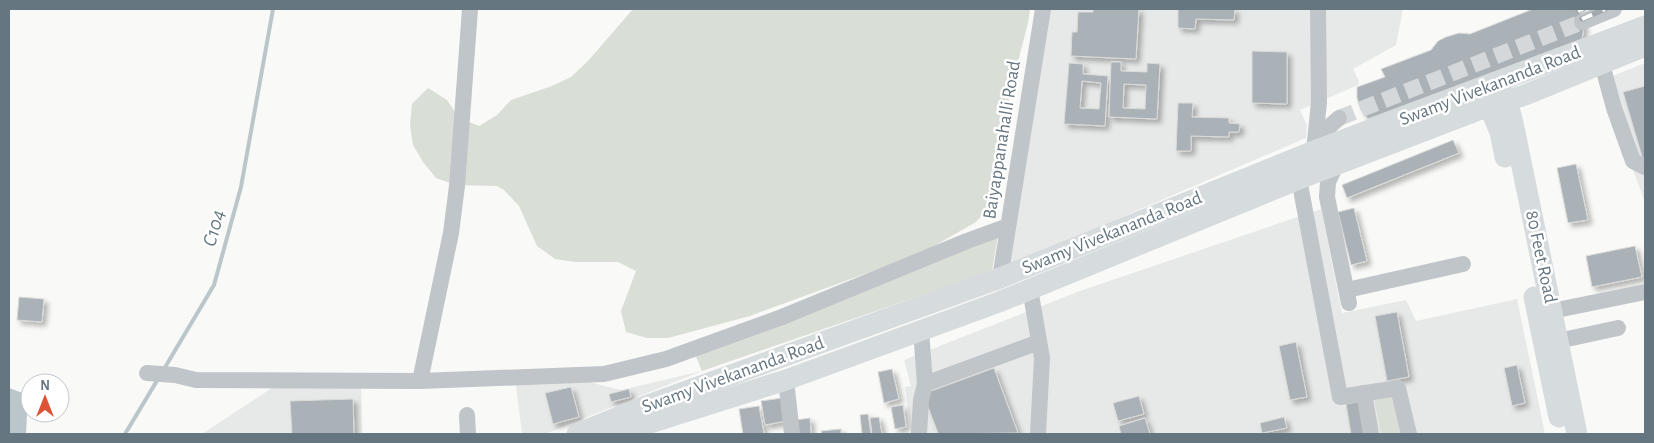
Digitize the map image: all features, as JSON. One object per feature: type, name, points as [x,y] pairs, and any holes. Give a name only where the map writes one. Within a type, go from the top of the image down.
[{"type":"main road","name":"Swamy Vivekananda Road","points":[[577,434],[635,425],[786,380],[1030,289],[1299,178],[1336,165],[1645,26]]},
{"type":"main road","name":"Swamy Vivekananda Road","points":[[635,425],[1314,152],[1494,95],[1602,64],[1645,46]]},
{"type":"main road","name":"80 Feet Road","points":[[1494,95],[1552,311],[1577,434]]},
{"type":"main road","name":"80 Feet Road","points":[[1494,95],[1500,132],[1563,434]]},
{"type":"street","points":[[420,381],[451,233],[457,186],[470,9]]},
{"type":"street","name":"Baiyappanahalli Road","points":[[1000,278],[1043,9]]},
{"type":"street","points":[[1314,152],[1320,102],[1318,9]]},
{"type":"street","points":[[1582,22],[1614,9]]},
{"type":"street","points":[[1602,64],[1614,108],[1633,161],[1645,167]]},
{"type":"street","points":[[1314,152],[1331,126],[1339,118]]},
{"type":"street","points":[[1336,165],[1328,182],[1327,197],[1348,297],[1463,264]]},
{"type":"street","points":[[1299,178],[1340,397],[1398,388],[1409,434]]},
{"type":"street","points":[[146,373],[175,375],[196,380],[420,381],[604,374],[666,359],[782,318],[967,241],[1008,226]]},
{"type":"street","points":[[1030,289],[1042,358],[1038,434]]},
{"type":"street","points":[[1552,311],[1645,292]]},
{"type":"street","points":[[1558,341],[1618,328]]},
{"type":"street","points":[[919,434],[921,400],[925,384],[921,330]]},
{"type":"street","points":[[925,384],[1039,342]]},
{"type":"street","points":[[786,380],[792,434]]},
{"type":"street","points":[[1364,393],[1371,434]]},
{"type":"street","points":[[467,415],[468,434]]},
{"type":"shaded area","points":[[633,9],[1030,9],[1004,126],[997,188],[990,207],[976,222],[922,253],[750,316],[668,338],[647,338],[626,332],[621,311],[636,271],[618,262],[575,262],[555,259],[537,246],[519,206],[504,190],[497,186],[456,185],[436,178],[423,162],[413,145],[410,125],[412,104],[428,88],[447,100],[459,118],[479,126],[497,115],[511,100],[552,86],[571,77],[588,61]]},
{"type":"shaded area","points":[[1049,9],[1403,9],[1396,45],[1353,69],[1359,81],[1358,85],[1300,110],[1307,125],[1306,138],[1008,266]]},
{"type":"shaded area","points":[[1645,63],[1645,202],[1600,81]]},
{"type":"shaded area","points":[[1321,209],[1342,313],[1406,300],[1416,321],[1517,299],[1545,434],[911,434],[905,387],[911,386],[904,360],[1080,291]]},
{"type":"shaded area","points":[[998,235],[992,271],[702,371],[695,354]]},
{"type":"shaded area","points":[[702,371],[545,434],[522,434],[516,385],[573,378],[621,390]]},
{"type":"shaded area","points":[[361,387],[362,434],[202,434],[272,388]]},
{"type":"shaded area","points":[[9,388],[20,392],[20,423],[27,423],[26,434],[9,434]]},
{"type":"shaded area","points":[[1393,395],[1401,434],[1381,434],[1374,399]]},
{"type":"building","points":[[1093,9],[1139,9],[1136,59],[1071,56],[1072,32],[1077,32],[1078,12],[1093,12]]},
{"type":"building","points":[[1178,9],[1235,9],[1234,20],[1196,19],[1195,29],[1178,28]]},
{"type":"building","points":[[1533,9],[1579,9],[1584,27],[1582,39],[1368,119],[1361,110],[1357,98],[1357,87],[1385,77],[1381,69],[1431,50],[1438,41],[1446,37],[1459,33],[1470,34]]},
{"type":"building","points":[[1252,51],[1287,52],[1287,104],[1252,103]]},
{"type":"building","points":[[1111,62],[1121,62],[1121,71],[1147,72],[1147,63],[1160,64],[1157,119],[1109,117]],"holes":[[[1124,84],[1146,85],[1145,109],[1123,108]]]},
{"type":"building","points":[[1069,63],[1083,64],[1083,74],[1108,76],[1105,126],[1064,124]],"holes":[[[1082,81],[1101,83],[1099,109],[1080,108]]]},
{"type":"building","points":[[1645,86],[1645,159],[1643,160],[1623,92]]},
{"type":"building","points":[[1178,103],[1193,103],[1192,117],[1229,118],[1229,123],[1240,124],[1239,132],[1229,132],[1229,137],[1191,136],[1191,151],[1176,151]]},
{"type":"building","points":[[1453,140],[1459,153],[1347,198],[1342,185]]},
{"type":"building","points":[[1576,164],[1588,220],[1568,223],[1557,168]]},
{"type":"building","points":[[1354,208],[1367,261],[1351,265],[1338,212]]},
{"type":"building","points":[[1635,246],[1642,277],[1592,287],[1586,256]]},
{"type":"building","points":[[19,297],[44,299],[42,322],[17,320]]},
{"type":"building","points":[[1397,312],[1409,377],[1387,381],[1375,316]]},
{"type":"building","points":[[1296,342],[1307,397],[1290,400],[1279,346]]},
{"type":"building","points":[[1517,365],[1525,403],[1512,406],[1504,368]]},
{"type":"building","points":[[994,368],[1018,433],[935,434],[938,433],[923,394]]},
{"type":"building","points":[[892,369],[899,399],[884,403],[878,372]]},
{"type":"building","points":[[571,387],[579,417],[553,424],[545,393]]},
{"type":"building","points":[[629,389],[631,397],[611,402],[609,394]]},
{"type":"building","points":[[1139,396],[1144,414],[1118,421],[1113,403]]},
{"type":"building","points":[[782,398],[786,421],[765,425],[761,401]]},
{"type":"building","points":[[353,399],[354,434],[292,434],[290,401]]},
{"type":"building","points":[[1363,401],[1368,434],[1351,434],[1346,404]]},
{"type":"building","points":[[903,405],[906,427],[895,429],[891,407]]},
{"type":"building","points":[[759,406],[764,434],[743,434],[739,409]]},
{"type":"building","points":[[868,414],[871,434],[862,434],[860,415]]},
{"type":"building","points":[[879,417],[882,434],[872,434],[870,418]]},
{"type":"building","points":[[1284,417],[1287,428],[1262,433],[1260,423]]},
{"type":"building","points":[[810,418],[811,434],[798,434],[796,420]]},
{"type":"building","points":[[1145,418],[1150,434],[1121,434],[1119,426]]},
{"type":"building","points":[[841,429],[841,434],[822,434],[821,431]]},
{"type":"waterway","name":"C104","points":[[164,369],[214,285],[241,187],[273,9]]},
{"type":"waterway","name":"C104","points":[[125,434],[158,379]]},
{"type":"tunnel","points":[[1339,118],[1582,22]]},
{"type":"railway","points":[[1578,11],[1583,9]]},
{"type":"railway","points":[[1582,19],[1605,9]]}]
